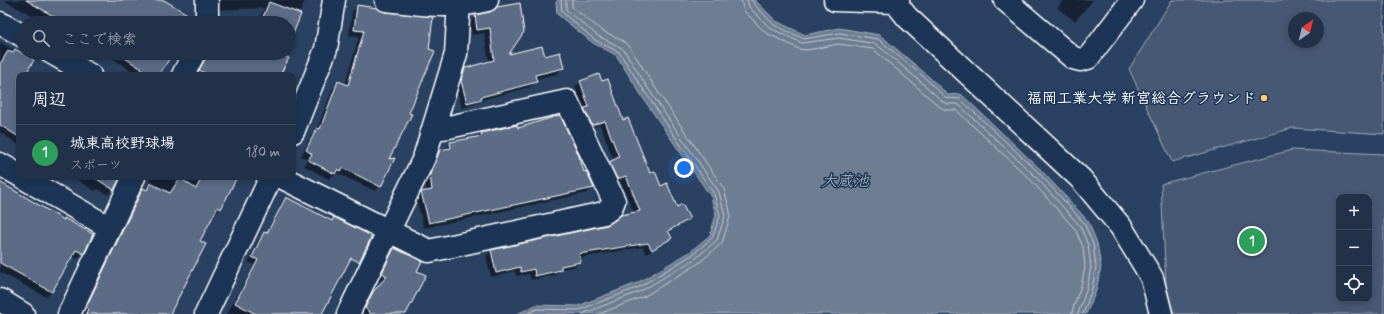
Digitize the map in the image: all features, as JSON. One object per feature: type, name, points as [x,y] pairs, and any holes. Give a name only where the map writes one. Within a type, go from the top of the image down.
[{"type":"street","points":[[296,124],[326,49],[334,0]]},
{"type":"street","points":[[386,0],[446,6],[459,3],[470,4],[487,0]]},
{"type":"street","points":[[835,0],[896,1],[907,18],[1081,178],[1122,227],[1152,278],[1161,314]]},
{"type":"street","points":[[1005,0],[1074,58],[1081,60],[1088,58],[1132,0]]},
{"type":"street","points":[[348,314],[424,158],[456,54],[459,3]]},
{"type":"street","points":[[0,23],[16,32]]},
{"type":"street","points":[[64,60],[85,72]]},
{"type":"street","points":[[184,72],[190,60]]},
{"type":"street","points":[[288,180],[429,251],[604,213],[611,208],[614,201],[567,101],[449,127],[433,129]]},
{"type":"street","points":[[0,164],[16,173]]},
{"type":"street","points":[[27,180],[110,228]]},
{"type":"street","points":[[68,314],[133,180]]},
{"type":"street","points":[[206,314],[270,180]]},
{"type":"street","points":[[0,300],[23,314]]},
{"type":"shaded area","name":"福岡工業大学 新宮総合グラウンド","points":[[1172,0],[1384,0],[1384,134],[1293,128],[1172,162],[1129,69]]},
{"type":"shaded area","points":[[1292,150],[1384,154],[1384,314],[1174,314],[1166,284],[1161,184]]},
{"type":"water","name":"大蔵池","points":[[558,0],[755,0],[776,21],[805,35],[839,28],[880,35],[948,95],[961,94],[1040,169],[1088,221],[1097,243],[1101,267],[1096,291],[1086,314],[517,314],[536,305],[578,306],[637,283],[690,252],[710,235],[716,215],[711,197],[645,101],[616,55],[593,43],[557,14],[556,2]]},
{"type":"building","points":[[26,0],[164,0],[191,16],[53,16]]},
{"type":"building","points":[[269,2],[301,14],[296,26],[296,16],[263,16]]},
{"type":"building","points":[[520,3],[524,32],[509,54],[542,46],[545,56],[560,52],[564,68],[535,75],[537,82],[481,97],[482,99],[467,103],[461,81],[465,68],[494,60],[490,28],[477,30],[475,15],[490,12],[497,7]]},
{"type":"building","points":[[357,5],[377,8],[385,12],[433,17],[429,49],[435,51],[409,113],[412,114],[389,159],[395,158],[381,187],[343,168],[341,171],[338,169],[335,174],[308,160],[312,154],[306,150],[317,128],[320,129],[338,81],[348,85],[364,31],[354,30]]},
{"type":"building","points":[[16,50],[16,60],[34,60],[27,72],[16,72],[16,135],[0,125],[0,64],[8,51],[13,53]]},
{"type":"building","points":[[128,60],[169,60],[161,72],[140,72],[142,69]]},
{"type":"building","points":[[205,60],[288,60],[282,72],[203,72],[199,70]]},
{"type":"building","points":[[599,74],[602,81],[608,79],[623,120],[628,118],[650,173],[655,171],[661,186],[667,183],[677,207],[682,204],[690,219],[668,231],[672,238],[652,250],[648,243],[579,254],[581,262],[561,266],[561,270],[535,276],[534,269],[521,272],[520,267],[496,273],[491,250],[607,225],[621,215],[640,211],[626,176],[617,179],[609,162],[619,157],[605,121],[592,125],[584,108],[589,107],[580,81]]},
{"type":"building","points":[[560,115],[579,156],[584,172],[586,171],[594,188],[429,223],[421,192],[432,190],[430,175],[440,150],[451,148],[450,142],[482,136],[481,133],[517,125],[518,128]]},
{"type":"building","points":[[98,180],[119,180],[114,190]]},
{"type":"building","points":[[179,180],[183,180],[196,189],[200,180],[236,180],[221,209],[218,207],[200,241],[206,244],[170,314],[86,314],[88,308],[86,307],[143,188],[147,190],[150,183],[170,193]]},
{"type":"building","points":[[0,182],[64,220],[64,218],[93,234],[84,254],[76,250],[52,292],[0,263]]},
{"type":"building","points":[[286,197],[332,221],[334,217],[372,236],[359,262],[351,258],[322,314],[256,314],[235,303],[258,260],[252,257],[264,232],[267,233]]},
{"type":"building","points":[[394,248],[422,261],[417,271],[426,275],[406,314],[371,314],[365,308],[373,292],[387,276],[382,273]]},
{"type":"place","name":"福岡工業大学 新宮総合グラウンド","points":[[1264,98]]},
{"type":"place","name":"城東高校野球場","points":[[1252,241]]}]
